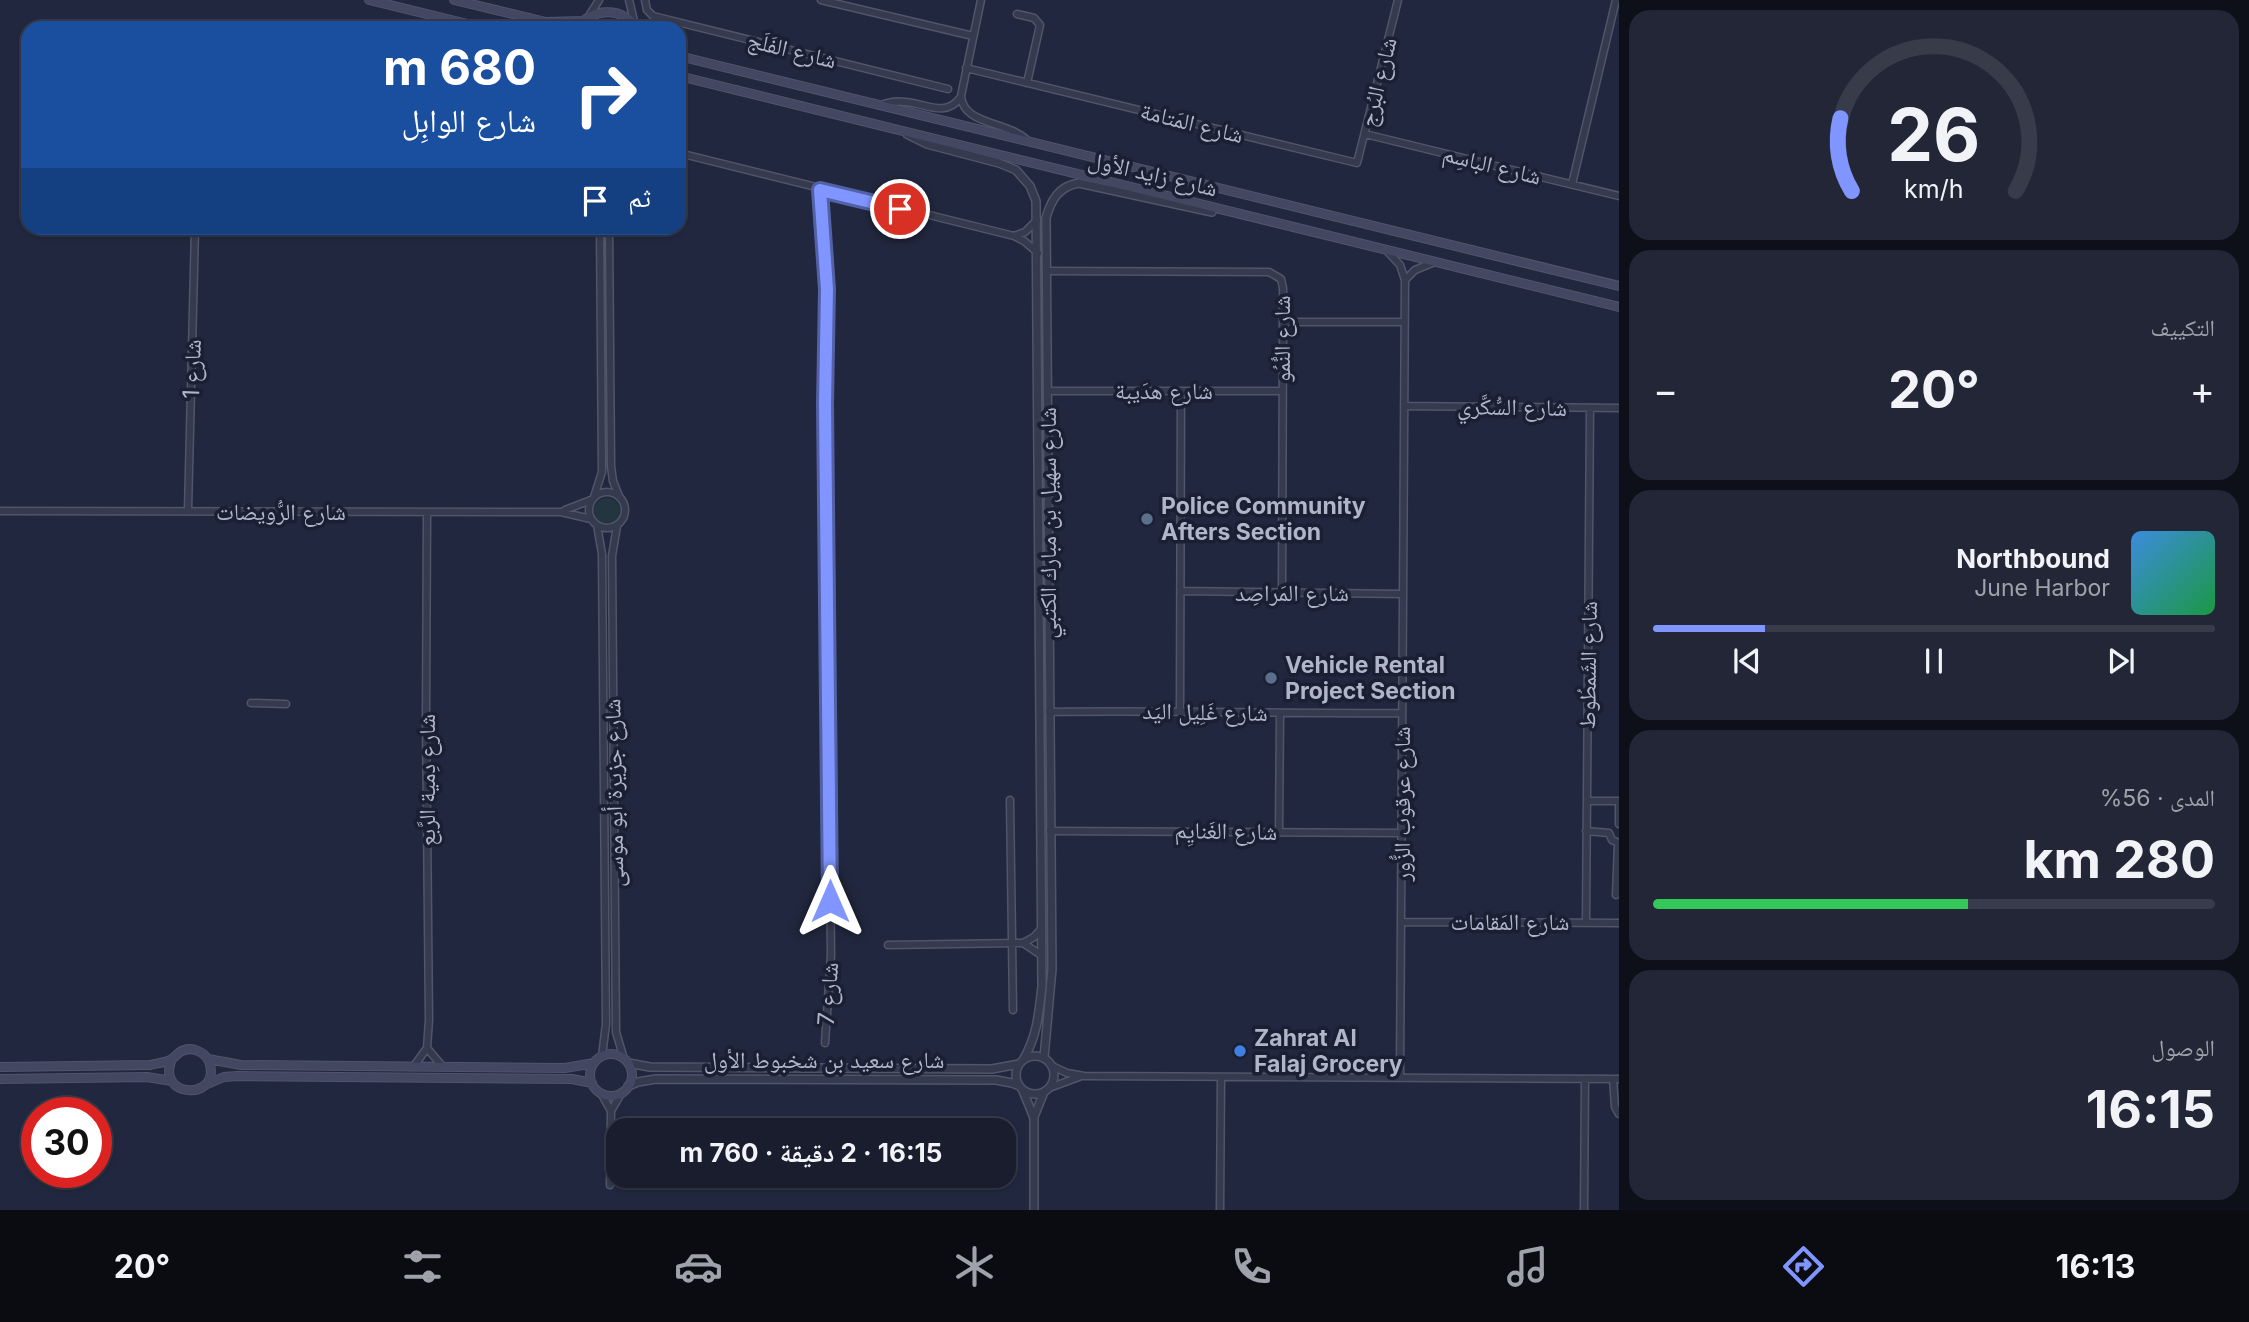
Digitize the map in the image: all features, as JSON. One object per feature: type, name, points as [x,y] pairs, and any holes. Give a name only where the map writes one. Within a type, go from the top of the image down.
[{"type":"main road","points":[[369,0],[455,21]]},
{"type":"main road","points":[[454,0],[542,21]]},
{"type":"main road","points":[[559,21],[585,19],[610,12],[622,15],[629,21]]},
{"type":"main road","name":"شارع زايد الأول","points":[[686,58],[1619,286]]},
{"type":"main road","name":"شارع زايد الأول","points":[[686,78],[1619,307]]},
{"type":"main road","points":[[592,1083],[565,1079],[237,1076],[217,1079],[199,1090],[187,1091],[176,1086],[169,1070],[172,1059],[178,1053],[192,1049],[208,1059],[234,1065],[571,1068],[594,1062],[602,1056],[616,1054],[626,1061],[632,1077],[625,1089],[614,1095],[601,1093],[592,1083],[590,1073],[594,1062]]},
{"type":"main road","points":[[0,1067],[145,1065],[172,1059]]},
{"type":"main road","points":[[205,1085],[210,1076],[208,1059]]},
{"type":"main road","points":[[0,1079],[147,1077],[172,1081]]},
{"type":"street","points":[[585,19],[599,0]]},
{"type":"street","points":[[629,0],[634,21]]},
{"type":"street","name":"شارع الفَلَج","points":[[645,0],[647,10],[653,16],[673,21]]},
{"type":"street","points":[[821,0],[973,36]]},
{"type":"street","points":[[981,0],[961,96],[963,108],[971,116],[1011,129],[1027,141]]},
{"type":"street","name":"شارع البُرج","points":[[1357,163],[1398,0]]},
{"type":"street","points":[[1572,184],[1616,0]]},
{"type":"street","points":[[1017,14],[1034,18],[1040,25],[1027,83]]},
{"type":"street","name":"شارع الفَلَج","points":[[686,24],[948,89]]},
{"type":"street","name":"شارع المَتامة","points":[[966,68],[1357,163]]},
{"type":"street","points":[[881,105],[902,101],[943,109],[954,105],[961,96]]},
{"type":"street","name":"شارع سهيل بن مبارك الكتبي","points":[[901,130],[927,144],[1016,170],[1025,178],[1034,193],[1038,253],[1042,986],[1037,1027],[1021,1062]]},
{"type":"street","name":"شارع الباسِم","points":[[1365,134],[1619,196]]},
{"type":"street","points":[[686,155],[1014,236],[1038,253]]},
{"type":"street","name":"شارع سهيل بن مبارك الكتبي","points":[[1044,1058],[1052,969],[1045,226],[1048,210],[1056,195],[1072,185],[1089,185],[1239,217],[1254,217]]},
{"type":"street","name":"شارع 7","points":[[820,190],[827,289],[825,404],[831,955],[825,1043]]},
{"type":"street","points":[[1014,236],[1030,228],[1037,220]]},
{"type":"street","name":"شارع 1","points":[[188,511],[195,235]]},
{"type":"street","points":[[600,235],[602,472],[589,509],[591,519],[603,528],[617,526],[625,511],[625,505],[613,481],[611,466],[610,235]]},
{"type":"street","points":[[1383,250],[1400,265],[1405,280],[1415,270],[1434,262]]},
{"type":"street","name":"شارع النُّمُو","points":[[1046,271],[1269,272],[1278,276],[1282,283],[1283,322],[1282,594]]},
{"type":"street","name":"شارع عرقوب الزُّور","points":[[1400,1077],[1405,280]]},
{"type":"street","points":[[1283,322],[1404,323]]},
{"type":"street","name":"شارع هدَيبة","points":[[1047,391],[1282,391]]},
{"type":"street","points":[[1180,710],[1181,391]]},
{"type":"street","name":"شارع السُّكَّري","points":[[1404,406],[1619,408]]},
{"type":"street","name":"شارع الشَمطُوط","points":[[1586,922],[1590,408]]},
{"type":"street","points":[[594,498],[604,492],[619,496]]},
{"type":"street","name":"شارع الرُّويضات","points":[[561,512],[594,498]]},
{"type":"street","name":"شارع الرُّويضات","points":[[0,511],[561,512],[591,519]]},
{"type":"street","name":"شارع دِمية الرَّبع","points":[[427,512],[428,1048]]},
{"type":"street","name":"شارع جزيرة أبو موسى","points":[[597,525],[602,554],[603,633],[606,1024],[602,1056]]},
{"type":"street","name":"شارع جزيرة أبو موسى","points":[[617,526],[612,548],[616,1032],[626,1061]]},
{"type":"street","name":"شارع المَراصِد","points":[[1181,592],[1403,594]]},
{"type":"street","points":[[251,703],[286,704]]},
{"type":"street","name":"شارع غَلِيل اليَد","points":[[1049,712],[1180,710],[1402,713]]},
{"type":"street","points":[[1279,832],[1280,713]]},
{"type":"street","points":[[1010,800],[1013,1010]]},
{"type":"street","points":[[1586,831],[1609,833],[1618,824],[1619,804],[1587,800]]},
{"type":"street","name":"شارع الغَنايِم","points":[[1050,831],[1402,832]]},
{"type":"street","points":[[1609,833],[1612,840],[1619,843],[1616,895]]},
{"type":"street","name":"شارع المَقامات","points":[[1401,922],[1619,923]]},
{"type":"street","points":[[888,945],[1023,943],[1034,937],[1041,928]]},
{"type":"street","points":[[1023,943],[1041,955]]},
{"type":"street","points":[[414,1066],[428,1048],[442,1066]]},
{"type":"street","points":[[1034,1210],[1034,1118],[1015,1075],[1021,1062],[1033,1056],[1044,1058],[1052,1066],[1067,1073],[1084,1076],[1616,1079],[1615,1107],[1619,1114]]},
{"type":"street","name":"شارع سعيد بن شخبوط الأول","points":[[626,1061],[650,1067],[992,1069],[1021,1062]]},
{"type":"street","points":[[1034,1118],[1054,1078],[1052,1066]]},
{"type":"street","points":[[1021,1088],[1034,1095],[1084,1076]]},
{"type":"street","points":[[1220,1210],[1221,1077]]},
{"type":"street","name":"شارع سعيد بن شخبوط الأول","points":[[625,1089],[638,1082],[656,1079],[996,1080],[1021,1088]]},
{"type":"street","points":[[1584,1210],[1585,1079]]},
{"type":"street","points":[[611,1111],[625,1089]]},
{"type":"street","points":[[601,1093],[611,1111],[611,1118]]},
{"type":"shaded area","points":[[607,498],[616,502],[620,511],[616,520],[607,524],[598,520],[594,511],[598,502]]},
{"type":"place","name":"Police Community Afters Section","points":[[1147,519]]},
{"type":"place","name":"Vehicle Rental Project Section","points":[[1271,678]]},
{"type":"place","name":"Zahrat Al Falaj Grocery","points":[[1240,1051]]},
{"type":"route","points":[[830,901],[829,585],[825,404],[827,289],[820,190],[900,209]]}]
